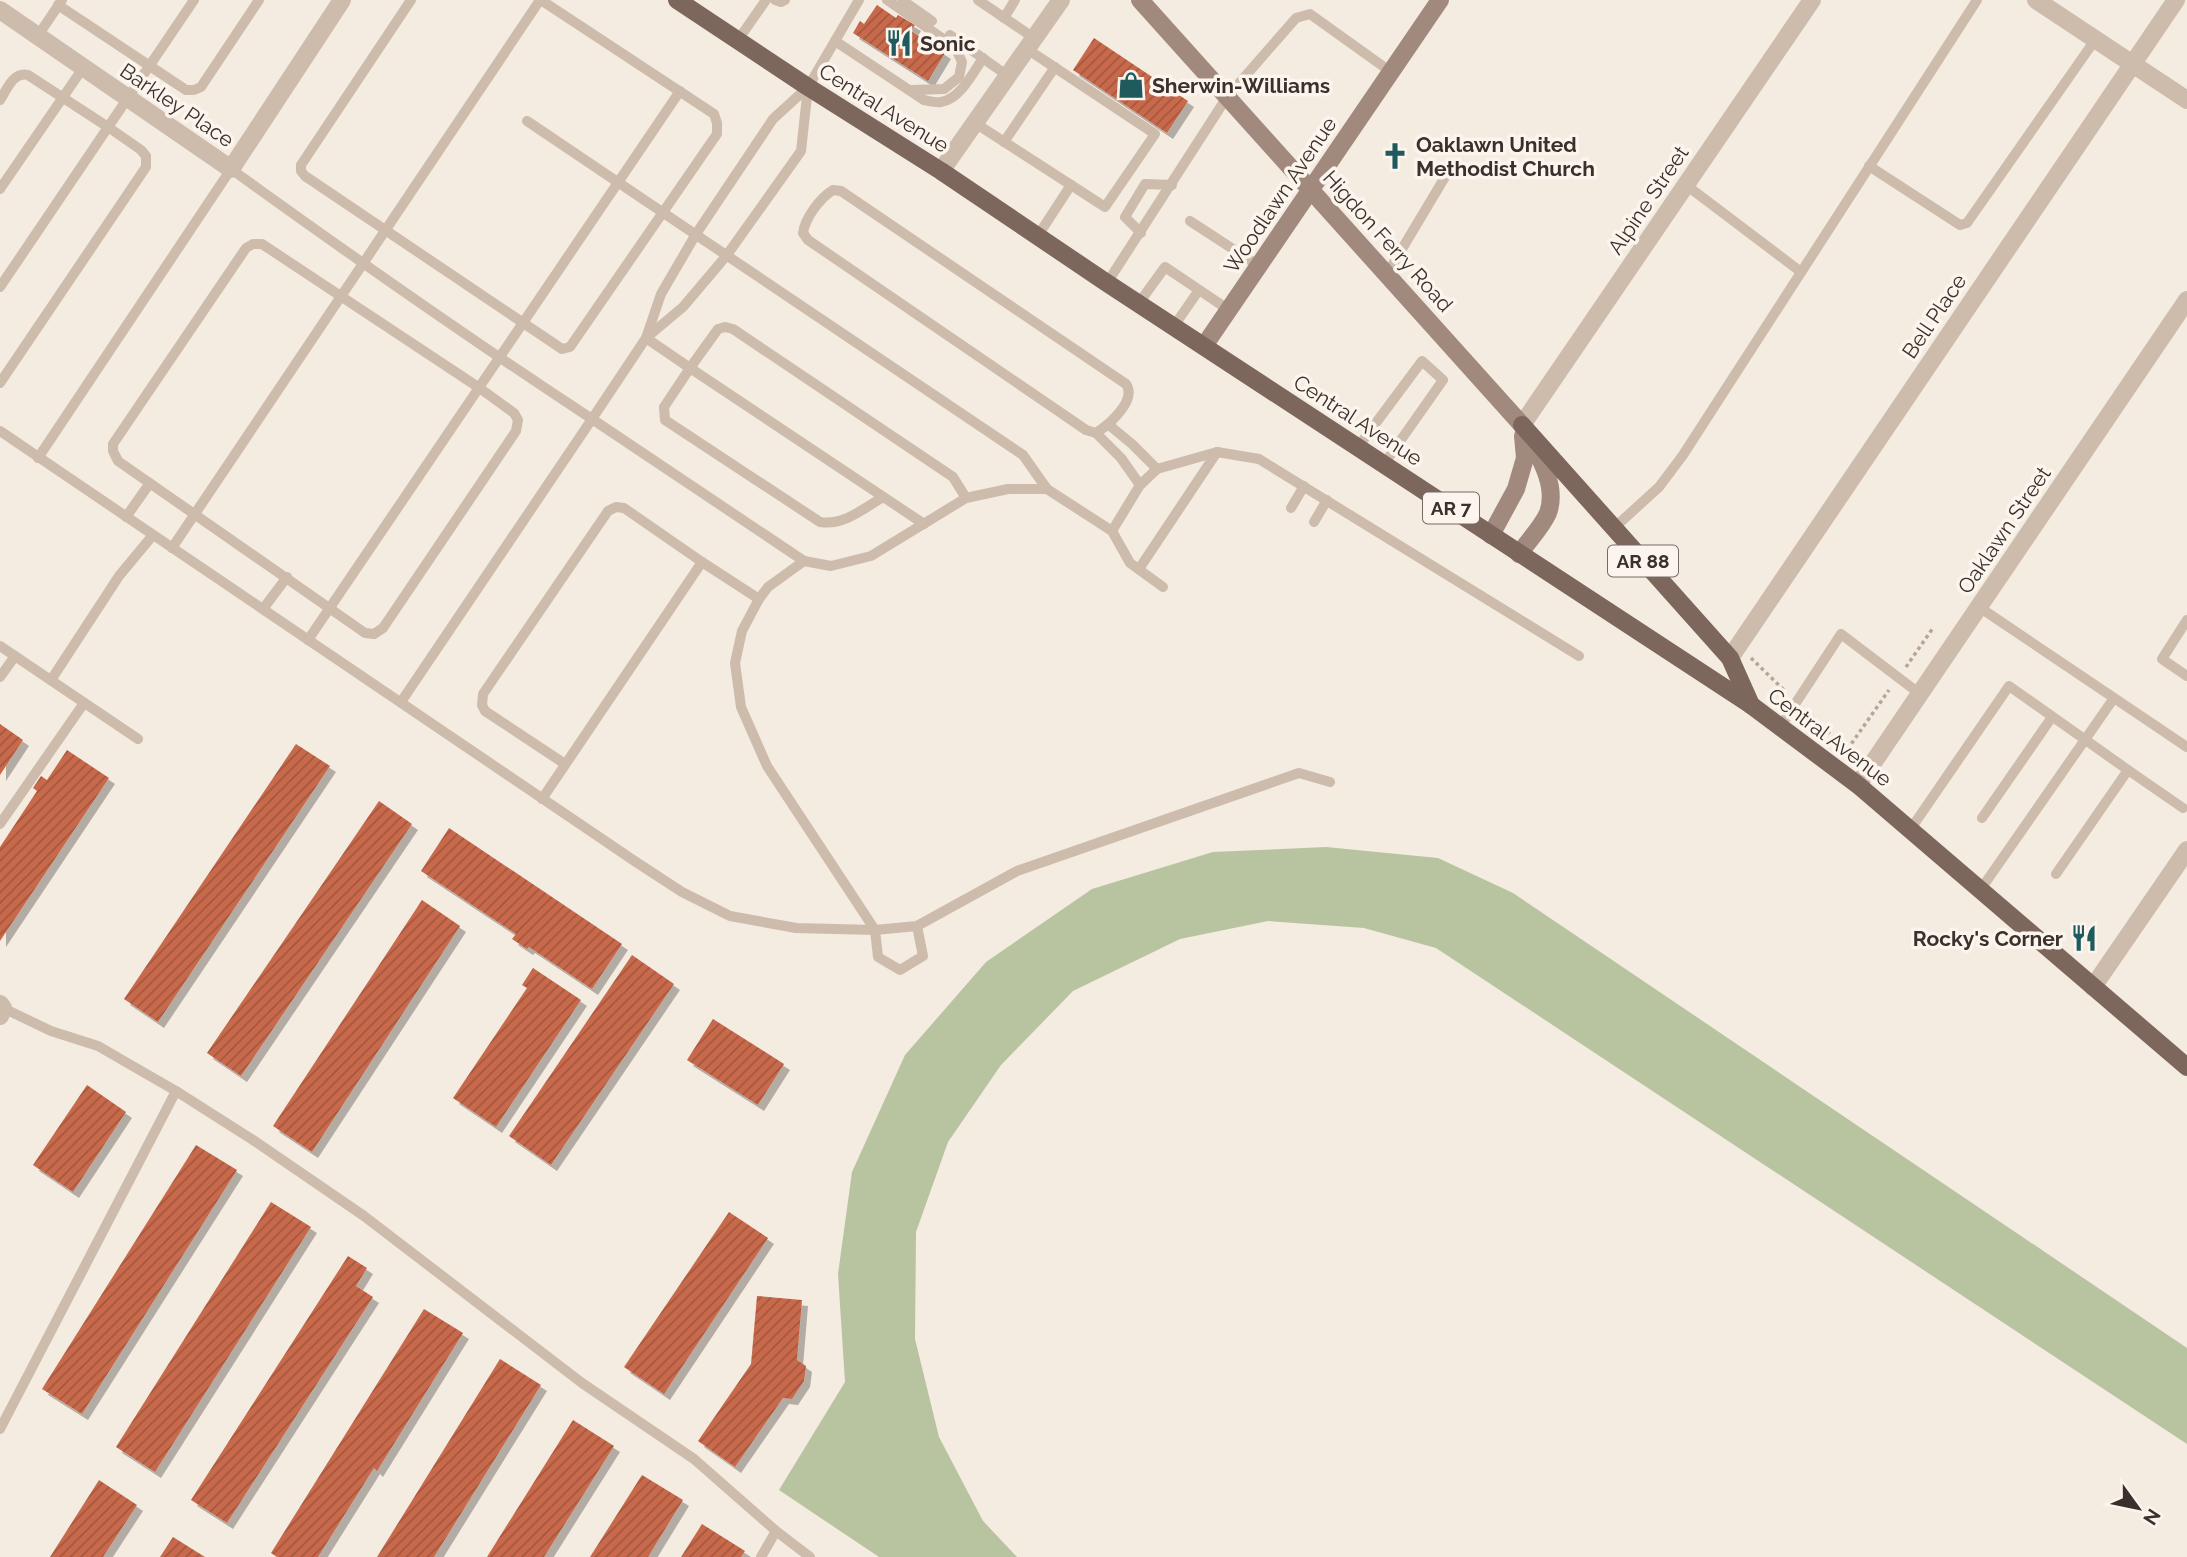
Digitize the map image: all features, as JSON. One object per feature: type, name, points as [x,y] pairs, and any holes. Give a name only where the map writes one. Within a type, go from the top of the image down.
[{"type":"main road","name":"Higdon Ferry Road","points":[[1139,0],[1522,425],[1546,472],[1550,494],[1548,512],[1519,554]]},
{"type":"main road","name":"Woodlawn Avenue","points":[[1204,346],[1440,0]]},
{"type":"main road","name":"Central Avenue","points":[[689,3],[808,87],[941,171],[1037,237],[1751,705],[1858,785],[2187,1067]]},
{"type":"main road","name":"AR 88","points":[[1522,425],[1614,528],[1734,652],[1751,705]]},
{"type":"main road","points":[[1491,535],[1516,489],[1525,458],[1522,425]]},
{"type":"street","name":"Barkley Place","points":[[0,10],[231,169],[342,0]]},
{"type":"street","points":[[941,171],[1061,0]]},
{"type":"street","name":"Alpine Street","points":[[1522,425],[1812,0]]},
{"type":"street","points":[[2036,0],[2187,100]]},
{"type":"street","name":"Bell Place","points":[[1734,652],[2176,0]]},
{"type":"street","name":"Oaklawn Street","points":[[1858,785],[2187,300]]},
{"type":"street","points":[[2093,987],[2187,850]]},
{"type":"lane","points":[[0,288],[194,0]]},
{"type":"lane","points":[[37,37],[60,3],[186,90],[194,90],[201,87],[259,0]]},
{"type":"lane","points":[[172,548],[195,515],[363,264],[386,230],[540,0],[714,114],[717,134],[570,347],[562,349],[522,323],[386,230],[305,176],[300,171],[301,165],[411,0]]},
{"type":"lane","points":[[738,40],[766,0]]},
{"type":"lane","points":[[775,0],[785,0]]},
{"type":"lane","points":[[401,702],[646,338],[661,294],[696,234],[773,119],[808,87],[859,0]]},
{"type":"lane","points":[[887,0],[955,47],[962,62],[959,77],[944,89],[909,90]]},
{"type":"lane","points":[[902,0],[1008,76]]},
{"type":"lane","points":[[975,123],[1105,207],[1155,134],[1055,68],[1004,18],[978,0]]},
{"type":"lane","points":[[1004,18],[1015,0]]},
{"type":"lane","points":[[1614,528],[1658,487],[1683,455],[1977,0]]},
{"type":"lane","points":[[1107,283],[1227,97],[1296,18],[1310,14],[1391,72]]},
{"type":"lane","points":[[1869,166],[1960,225],[1967,223],[2095,40]]},
{"type":"lane","points":[[835,41],[924,100],[939,103],[950,99],[965,85],[983,58]]},
{"type":"lane","points":[[0,189],[82,68]]},
{"type":"lane","points":[[1004,142],[1055,68]]},
{"type":"lane","points":[[0,100],[16,76],[22,73],[29,75],[108,127],[146,156],[146,167],[0,383]]},
{"type":"lane","points":[[646,338],[682,307],[727,255],[801,151],[808,87]]},
{"type":"lane","points":[[308,640],[680,91]]},
{"type":"lane","points":[[527,121],[1023,455],[1047,489],[1112,531],[1130,563],[1163,587]]},
{"type":"lane","points":[[38,458],[231,169],[499,358],[804,561],[831,566],[871,556],[965,498],[1008,489],[1047,489]]},
{"type":"lane","points":[[1387,274],[1445,177]]},
{"type":"lane","points":[[1140,233],[1125,217],[1145,184],[1172,185]]},
{"type":"lane","points":[[1037,237],[1071,185]]},
{"type":"lane","points":[[1686,185],[1801,272]]},
{"type":"lane","points":[[1096,433],[1109,425],[1129,397],[1130,389],[1126,384],[841,191],[833,190],[825,195],[804,225],[803,233],[808,240],[1086,430],[1096,433],[1121,458],[1140,485]]},
{"type":"lane","points":[[1191,221],[1259,266]]},
{"type":"lane","points":[[253,244],[262,244],[478,387],[514,413],[518,420],[516,431],[383,628],[374,634],[365,633],[195,515],[118,461],[113,452],[113,444],[246,248],[253,244]]},
{"type":"lane","points":[[1139,303],[1165,267],[1229,310]]},
{"type":"lane","points":[[1174,326],[1199,290]]},
{"type":"lane","points":[[883,497],[847,519],[830,524],[820,523],[665,420],[664,407],[718,329],[733,329],[953,477],[965,498]]},
{"type":"lane","points":[[646,338],[923,524]]},
{"type":"lane","points":[[1357,447],[1422,360],[1443,380],[1384,464]]},
{"type":"lane","points":[[1109,425],[1157,469]]},
{"type":"lane","points":[[0,431],[542,799],[670,884],[730,916],[796,928],[875,930],[917,926],[1017,871],[1299,773],[1330,782]]},
{"type":"lane","points":[[1112,531],[1140,485],[1157,469],[1217,452],[1259,459],[1579,656]]},
{"type":"lane","points":[[1139,569],[1217,452]]},
{"type":"lane","points":[[126,517],[150,483]]},
{"type":"lane","points":[[1291,508],[1304,486]]},
{"type":"lane","points":[[1314,522],[1327,500]]},
{"type":"lane","points":[[565,764],[485,711],[482,705],[483,694],[608,511],[616,507],[624,508],[759,599]]},
{"type":"lane","points":[[51,680],[118,576],[153,535]]},
{"type":"lane","points":[[804,561],[768,587],[742,631],[736,663],[741,707],[767,766],[875,930],[878,957],[900,970],[923,956],[917,926]]},
{"type":"lane","points":[[542,799],[702,562]]},
{"type":"lane","points":[[263,609],[287,577]]},
{"type":"lane","points":[[1979,607],[2187,747]]},
{"type":"lane","points":[[2187,620],[2162,659],[2187,676]]},
{"type":"lane","points":[[1780,727],[1842,634],[1920,694]]},
{"type":"lane","points":[[0,646],[138,739]]},
{"type":"lane","points":[[0,677],[15,656]]},
{"type":"lane","points":[[1910,830],[2008,686],[2183,808]]},
{"type":"lane","points":[[1981,889],[2114,698]]},
{"type":"lane","points":[[0,824],[84,702]]},
{"type":"lane","points":[[1982,818],[2052,718]]},
{"type":"lane","points":[[2056,874],[2128,770]]},
{"type":"lane","points":[[1,1009],[51,1031],[98,1046],[176,1091],[364,1216],[582,1382],[694,1458],[776,1531],[810,1557]]},
{"type":"lane","points":[[0,1429],[176,1091]]},
{"type":"lane","points":[[761,1557],[776,1531]]},
{"type":"path","points":[[1734,652],[1797,702],[1847,750],[1933,628]]},
{"type":"green space","points":[[1326,847],[1438,858],[1513,893],[2187,1348],[2187,1444],[1436,948],[1364,928],[1268,921],[1180,939],[1073,991],[1001,1065],[948,1142],[916,1232],[915,1339],[939,1437],[983,1521],[1017,1557],[879,1557],[779,1490],[845,1382],[838,1274],[852,1172],[905,1055],[986,962],[1092,889],[1213,852]]},
{"type":"building","name":"Sonic","points":[[877,5],[896,18],[898,15],[915,25],[911,31],[945,53],[928,81],[853,33],[860,21],[864,24]]},
{"type":"building","name":"Sherwin-Williams","points":[[1094,38],[1188,101],[1167,133],[1073,70]]},
{"type":"building","points":[[0,724],[23,740],[0,775]]},
{"type":"building","points":[[296,744],[330,766],[158,1022],[124,999]]},
{"type":"building","points":[[67,750],[109,778],[0,941],[0,847],[37,791],[33,788],[41,776],[47,780]]},
{"type":"building","points":[[379,801],[412,824],[241,1076],[207,1053]]},
{"type":"building","points":[[449,828],[622,944],[592,989],[529,947],[527,949],[512,939],[516,934],[421,871]]},
{"type":"building","points":[[422,900],[460,926],[312,1152],[273,1126]]},
{"type":"building","points":[[632,955],[674,984],[551,1165],[509,1136]]},
{"type":"building","points":[[533,968],[581,1000],[496,1127],[453,1098],[527,988],[522,985]]},
{"type":"building","points":[[713,1019],[784,1064],[758,1105],[687,1060]]},
{"type":"building","points":[[87,1085],[126,1112],[73,1192],[33,1165]]},
{"type":"building","points":[[196,1145],[237,1170],[82,1414],[42,1389]]},
{"type":"building","points":[[271,1202],[311,1227],[155,1472],[116,1447]]},
{"type":"building","points":[[729,1212],[768,1238],[664,1394],[624,1367]]},
{"type":"building","points":[[348,1256],[367,1268],[356,1286],[373,1297],[227,1523],[191,1500]]},
{"type":"building","points":[[757,1296],[802,1300],[797,1360],[806,1366],[804,1381],[792,1399],[783,1398],[735,1467],[698,1441],[751,1364]]},
{"type":"building","points":[[424,1309],[463,1333],[377,1471],[374,1468],[318,1557],[277,1557],[271,1553]]},
{"type":"building","points":[[500,1359],[541,1385],[434,1557],[377,1557]]},
{"type":"building","points":[[573,1420],[614,1446],[544,1557],[487,1557]]},
{"type":"building","points":[[642,1475],[683,1500],[648,1557],[590,1557]]},
{"type":"building","points":[[99,1480],[137,1505],[103,1557],[50,1557]]},
{"type":"building","points":[[702,1524],[745,1551],[741,1557],[681,1557]]},
{"type":"building","points":[[173,1537],[205,1557],[160,1557]]},
{"type":"place","name":"Sonic","points":[[899,43]]},
{"type":"place","name":"Sherwin-Williams","points":[[1131,85]]},
{"type":"place","name":"Oaklawn United Methodist Church","points":[[1395,156]]},
{"type":"place","name":"Rocky's Corner","points":[[2084,938]]}]
